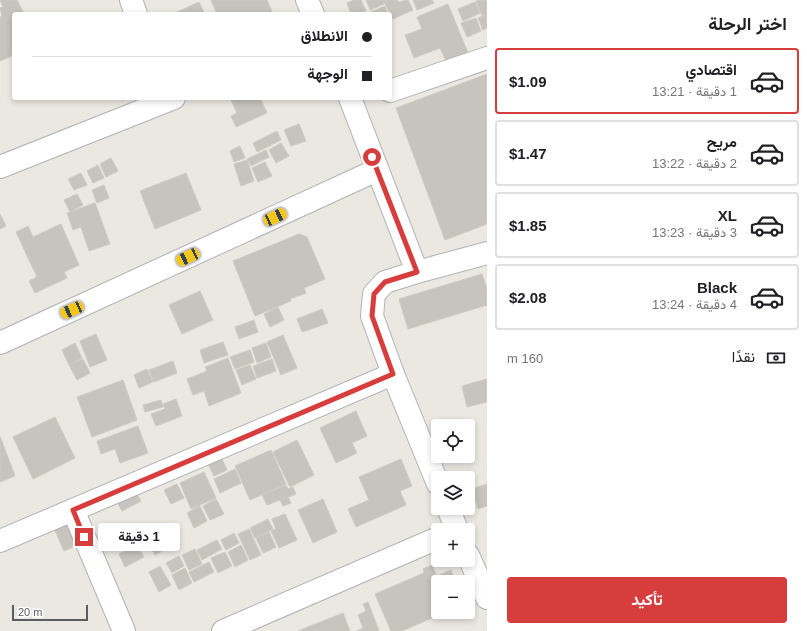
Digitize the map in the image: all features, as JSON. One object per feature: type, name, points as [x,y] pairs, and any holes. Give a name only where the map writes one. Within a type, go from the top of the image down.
[{"type":"street","points":[[131,0],[135,12]]},
{"type":"street","points":[[307,0],[312,12]]},
{"type":"street","points":[[392,90],[487,58]]},
{"type":"street","points":[[0,167],[166,100]]},
{"type":"street","points":[[357,100],[377,170],[417,272]]},
{"type":"street","points":[[0,343],[377,170]]},
{"type":"street","points":[[433,471],[393,374],[372,316],[374,294],[385,282],[487,253]]},
{"type":"street","points":[[0,541],[393,374]]},
{"type":"street","points":[[73,510],[124,631]]},
{"type":"street","points":[[223,631],[431,541]]},
{"type":"street","points":[[473,567],[487,598]]},
{"type":"building","points":[[0,0],[17,0],[23,12],[12,12],[12,56],[0,61],[0,17],[2,16],[0,8],[3,7]]},
{"type":"building","points":[[211,0],[267,0],[272,12],[216,12]]},
{"type":"building","points":[[354,0],[361,0],[366,11],[350,12],[347,3]]},
{"type":"building","points":[[366,0],[383,0],[384,4],[370,10]]},
{"type":"building","points":[[383,0],[397,0],[399,2],[408,0],[413,10],[393,19],[392,12],[389,12]]},
{"type":"building","points":[[413,0],[432,0],[434,3],[417,10]]},
{"type":"building","points":[[487,0],[487,14],[482,16],[476,1]]},
{"type":"building","points":[[199,2],[204,12],[177,12]]},
{"type":"building","points":[[475,2],[480,13],[463,21],[458,9]]},
{"type":"building","points":[[448,4],[468,53],[446,61],[440,48],[414,58],[405,35],[422,29],[417,17]]},
{"type":"building","points":[[385,6],[387,12],[371,12]]},
{"type":"building","points":[[487,14],[487,28],[483,30],[478,18]]},
{"type":"building","points":[[476,18],[481,31],[467,37],[461,23]]},
{"type":"building","points":[[487,74],[487,224],[445,240],[396,108]]},
{"type":"building","points":[[231,100],[261,100],[267,113],[236,127],[231,116],[237,113]]},
{"type":"building","points":[[299,124],[306,141],[291,146],[284,130]]},
{"type":"building","points":[[277,131],[281,140],[257,152],[253,143]]},
{"type":"building","points":[[281,143],[289,156],[276,163],[269,150]]},
{"type":"building","points":[[240,146],[245,158],[234,162],[230,151]]},
{"type":"building","points":[[266,150],[269,157],[251,166],[247,159]]},
{"type":"building","points":[[111,158],[118,171],[106,177],[100,164]]},
{"type":"building","points":[[247,160],[254,181],[241,186],[234,164]]},
{"type":"building","points":[[265,162],[272,176],[258,182],[252,168]]},
{"type":"building","points":[[98,165],[104,178],[93,183],[87,171]]},
{"type":"building","points":[[81,173],[87,185],[74,190],[68,179]]},
{"type":"building","points":[[186,173],[201,210],[155,229],[140,191]]},
{"type":"building","points":[[104,185],[109,198],[97,203],[92,190]]},
{"type":"building","points":[[77,194],[83,205],[70,212],[64,200]]},
{"type":"building","points":[[95,203],[110,244],[89,251],[81,227],[73,230],[67,213]]},
{"type":"building","points":[[0,214],[6,226],[0,229]]},
{"type":"building","points":[[61,224],[79,265],[64,272],[67,278],[35,293],[29,281],[37,277],[16,232],[28,226],[33,237]]},
{"type":"building","points":[[299,234],[307,237],[325,279],[304,288],[306,293],[290,299],[291,301],[255,316],[233,261]]},
{"type":"building","points":[[482,274],[487,289],[487,305],[408,329],[399,299]]},
{"type":"building","points":[[200,291],[213,320],[182,334],[169,305]]},
{"type":"building","points":[[278,307],[284,320],[270,327],[264,314]]},
{"type":"building","points":[[322,309],[328,323],[302,332],[297,319]]},
{"type":"building","points":[[254,320],[258,332],[239,339],[235,327]]},
{"type":"building","points":[[96,334],[107,360],[90,367],[80,341]]},
{"type":"building","points":[[283,335],[297,368],[281,375],[267,342]]},
{"type":"building","points":[[223,342],[228,355],[204,363],[200,350]]},
{"type":"building","points":[[75,343],[82,358],[69,365],[62,350]]},
{"type":"building","points":[[266,343],[271,357],[257,363],[252,348]]},
{"type":"building","points":[[250,350],[254,362],[235,369],[230,357]]},
{"type":"building","points":[[228,358],[241,393],[209,406],[204,391],[193,395],[187,379],[207,371],[205,367]]},
{"type":"building","points":[[83,359],[90,373],[77,380],[69,365]]},
{"type":"building","points":[[272,359],[276,371],[257,378],[253,366]]},
{"type":"building","points":[[173,361],[177,373],[154,382],[149,370]]},
{"type":"building","points":[[250,365],[256,379],[242,385],[236,370]]},
{"type":"building","points":[[147,369],[153,382],[139,388],[134,375]]},
{"type":"building","points":[[487,379],[487,402],[467,407],[462,386]]},
{"type":"building","points":[[123,380],[137,420],[92,437],[77,397]]},
{"type":"building","points":[[176,399],[182,416],[156,426],[151,414],[165,409],[163,404]]},
{"type":"building","points":[[161,400],[163,407],[145,412],[143,405]]},
{"type":"building","points":[[356,411],[367,436],[352,443],[357,453],[336,463],[320,428]]},
{"type":"building","points":[[55,417],[75,458],[33,479],[13,437]]},
{"type":"building","points":[[138,426],[148,453],[120,463],[115,449],[101,454],[97,441]]},
{"type":"building","points":[[0,436],[15,476],[0,482]]},
{"type":"building","points":[[297,440],[314,475],[290,487],[273,452]]},
{"type":"building","points":[[271,450],[286,484],[250,500],[235,466]]},
{"type":"building","points":[[220,455],[227,470],[214,476],[207,462]]},
{"type":"building","points":[[401,459],[412,486],[400,491],[406,505],[356,527],[348,509],[369,500],[359,477]]},
{"type":"building","points":[[235,469],[241,483],[220,493],[214,479]]},
{"type":"building","points":[[204,472],[216,498],[191,509],[180,483]]},
{"type":"building","points":[[177,484],[184,498],[171,504],[164,490]]},
{"type":"building","points":[[487,484],[487,506],[478,509],[475,499],[475,488]]},
{"type":"building","points":[[286,485],[288,489],[293,487],[296,494],[288,497],[291,503],[283,506],[280,500],[267,505],[262,495]]},
{"type":"building","points":[[134,489],[141,501],[122,511],[115,499]]},
{"type":"building","points":[[216,499],[224,514],[210,520],[203,506]]},
{"type":"building","points":[[323,499],[337,532],[313,543],[298,510]]},
{"type":"building","points":[[200,506],[207,521],[194,528],[187,513]]},
{"type":"building","points":[[285,514],[297,540],[279,548],[271,531],[276,529],[272,519]]},
{"type":"building","points":[[71,519],[81,544],[64,551],[53,526]]},
{"type":"building","points":[[268,519],[273,529],[255,538],[250,528]]},
{"type":"building","points":[[249,529],[261,555],[250,560],[238,534]]},
{"type":"building","points":[[269,532],[276,547],[263,553],[256,538]]},
{"type":"building","points":[[167,533],[173,545],[155,555],[148,542]]},
{"type":"building","points":[[234,533],[239,543],[226,550],[221,540]]},
{"type":"building","points":[[217,540],[222,549],[202,560],[197,550]]},
{"type":"building","points":[[137,544],[144,557],[125,567],[119,554]]},
{"type":"building","points":[[241,545],[248,560],[235,567],[228,552]]},
{"type":"building","points":[[195,549],[202,564],[189,570],[182,555]]},
{"type":"building","points":[[225,552],[232,566],[218,573],[211,558]]},
{"type":"building","points":[[179,556],[184,566],[172,573],[166,563]]},
{"type":"building","points":[[209,562],[214,572],[194,582],[189,572]]},
{"type":"building","points":[[431,565],[437,575],[431,575],[431,618],[402,631],[391,631],[375,594],[424,573],[423,569]]},
{"type":"building","points":[[160,566],[171,585],[159,592],[149,572]]},
{"type":"building","points":[[185,568],[192,583],[179,590],[172,575]]},
{"type":"building","points":[[451,570],[453,575],[439,575]]},
{"type":"building","points":[[368,602],[379,631],[357,631],[363,628],[358,615],[366,611],[363,604]]},
{"type":"building","points":[[343,613],[350,631],[298,631]]},
{"type":"route","points":[[84,537],[73,510],[393,374],[372,316],[374,294],[385,282],[417,272],[372,157]]}]
